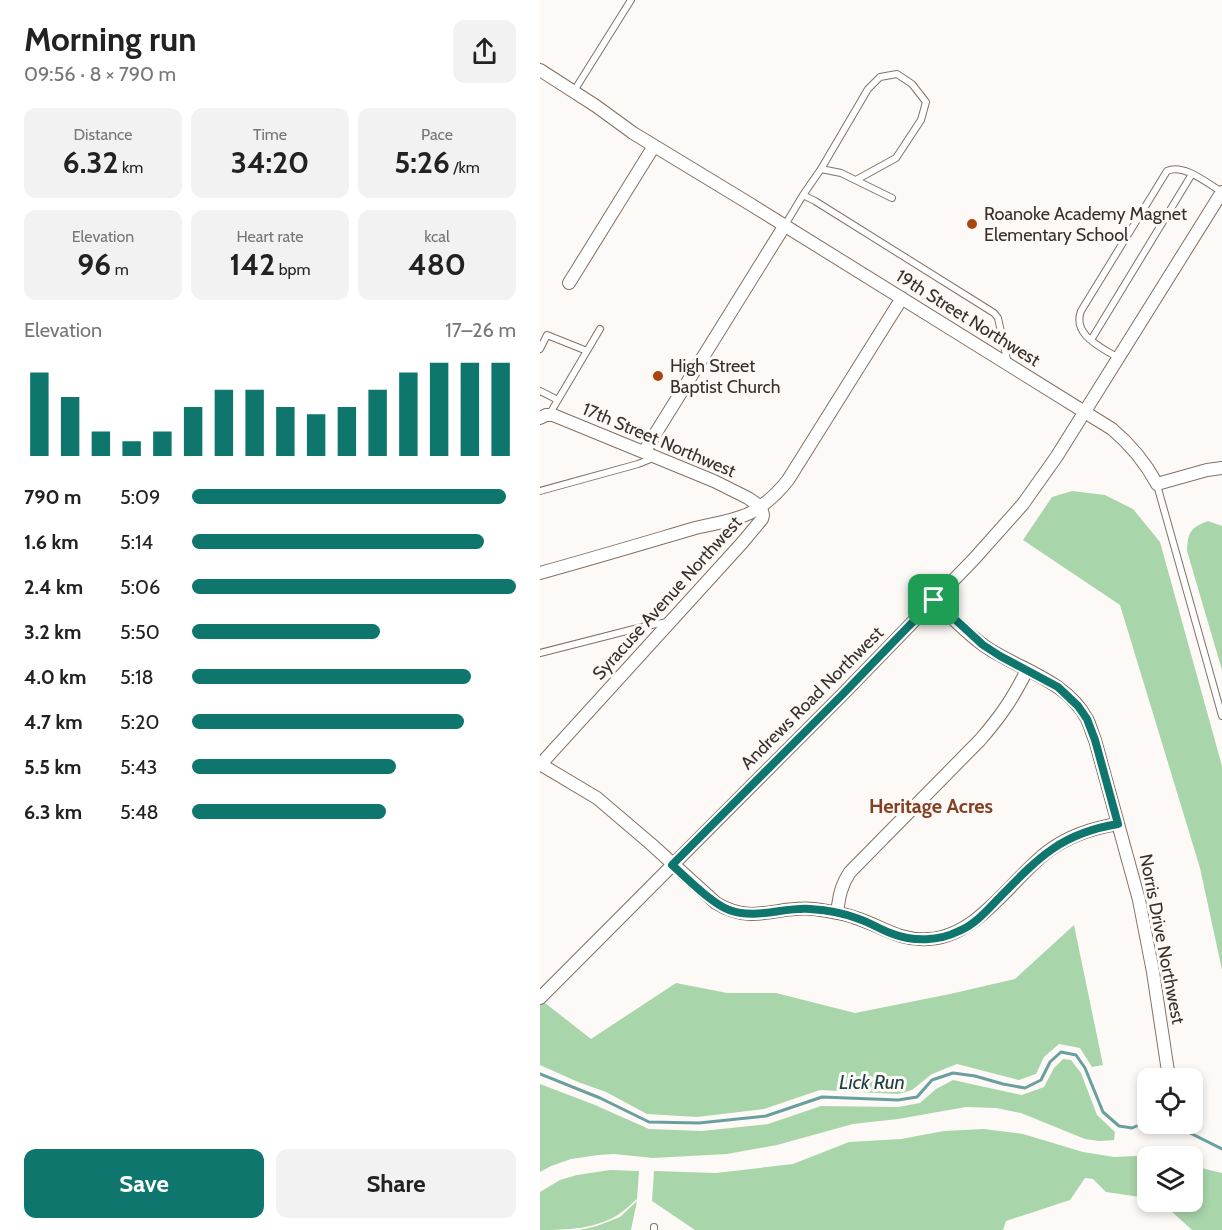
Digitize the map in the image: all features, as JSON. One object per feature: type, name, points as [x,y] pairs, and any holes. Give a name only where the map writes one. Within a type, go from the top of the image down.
[{"type":"street","name":"19th Street Northwest","points":[[540,70],[654,146],[1112,429],[1145,463],[1157,484]]},
{"type":"street","points":[[569,283],[654,146]]},
{"type":"street","name":"Andrews Road Northwest","points":[[540,998],[842,695],[981,551],[1023,504],[1057,456],[1222,192]]},
{"type":"street","points":[[644,452],[785,225]]},
{"type":"street","name":"Syracuse Avenue Northwest","points":[[540,764],[762,519],[764,515],[761,507],[778,493],[788,480],[902,298]]},
{"type":"street","name":"17th Street Northwest","points":[[544,417],[553,415],[644,452],[733,490],[761,507]]},
{"type":"street","points":[[1157,484],[1222,468]]},
{"type":"street","points":[[540,573],[736,518],[761,507]]},
{"type":"street","name":"Norris Drive Northwest","points":[[934,600],[983,645],[1058,687],[1078,706],[1087,719],[1095,740],[1139,900],[1167,1068]]},
{"type":"street","points":[[837,913],[840,892],[850,872],[998,720],[1027,670]]},
{"type":"street","points":[[540,764],[597,798],[716,903],[726,909],[752,915],[804,909],[837,913],[860,919],[899,936],[914,939],[944,937],[966,928],[980,917],[1028,868],[1048,852],[1080,833],[1097,827],[1118,824]]},
{"type":"lane","points":[[573,92],[631,0]]},
{"type":"lane","points":[[785,225],[868,89],[880,77],[897,74],[912,84],[926,102],[921,120],[896,158],[856,180]]},
{"type":"lane","points":[[1118,358],[1087,338],[1078,324],[1081,311],[1160,181],[1167,171],[1179,168],[1222,192]]},
{"type":"lane","points":[[821,169],[842,173],[892,198]]},
{"type":"lane","points":[[1091,340],[1192,174]]},
{"type":"lane","points":[[803,195],[994,313],[998,318],[1008,365]]},
{"type":"lane","points":[[544,417],[558,400],[600,328]]},
{"type":"lane","points":[[540,349],[547,335],[587,351]]},
{"type":"lane","points":[[540,391],[558,400]]},
{"type":"lane","points":[[540,491],[656,457]]},
{"type":"lane","name":"19th Street Northwest","points":[[1157,484],[1222,716]]},
{"type":"lane","points":[[540,653],[671,621]]},
{"type":"green space","points":[[1072,491],[1105,495],[1133,509],[1160,542],[1222,766],[1222,970],[1200,868],[1120,605],[1023,540],[1052,497]]},
{"type":"green space","points":[[1208,521],[1222,526],[1222,670],[1187,551],[1191,532]]},
{"type":"green space","points":[[1074,925],[1103,1065],[1092,1067],[1080,1048],[1059,1044],[1044,1057],[1036,1074],[1019,1080],[957,1064],[932,1074],[912,1090],[898,1094],[820,1090],[764,1109],[697,1117],[647,1114],[606,1092],[540,1065],[540,999],[591,1039],[676,983],[727,993],[776,993],[855,1013],[1015,979]]},
{"type":"green space","points":[[1063,1059],[1071,1060],[1081,1073],[1097,1115],[1115,1132],[1114,1140],[1085,1139],[1021,1113],[996,1108],[966,1107],[853,1124],[777,1145],[727,1154],[653,1158],[614,1154],[598,1155],[571,1159],[540,1172],[540,1084],[649,1129],[702,1131],[768,1124],[821,1106],[898,1107],[920,1103],[936,1089],[953,1080],[1022,1095],[1044,1087],[1054,1068]]},
{"type":"green space","points":[[984,1129],[1023,1134],[1083,1152],[1114,1157],[1137,1156],[1137,1197],[1106,1192],[1093,1179],[1085,1178],[1070,1200],[1006,1221],[1003,1230],[695,1230],[652,1201],[654,1171],[716,1173],[793,1164],[849,1142],[901,1139],[944,1131]]},
{"type":"green space","points":[[1203,1168],[1222,1173],[1222,1230],[1192,1230],[1172,1212],[1203,1212]]},
{"type":"green space","points":[[610,1170],[639,1171],[637,1199],[626,1209],[610,1219],[591,1226],[540,1230],[540,1192],[560,1180]]},
{"type":"green space","points":[[637,1201],[631,1230],[580,1230],[620,1217]]},
{"type":"waterway","name":"Lick Run","points":[[540,1074],[600,1098],[649,1122],[699,1123],[766,1116],[822,1097],[898,1100],[917,1097],[932,1080],[953,1073],[1025,1088],[1041,1080],[1050,1062],[1061,1052],[1076,1055],[1085,1068],[1103,1112],[1119,1126],[1132,1128],[1137,1126]]},
{"type":"waterway","name":"Lick Run","points":[[1192,1134],[1222,1149]]},
{"type":"place","name":"Roanoke Academy Magnet Elementary School","points":[[972,224]]},
{"type":"place","name":"High Street Baptist Church","points":[[658,376]]},
{"type":"district","name":"Heritage Acres","points":[[931,806]]},
{"type":"route","points":[[934,600],[983,645],[1058,687],[1078,706],[1087,719],[1095,740],[1118,824],[1097,827],[1063,842],[1028,868],[980,917],[966,928],[944,937],[914,939],[899,936],[860,919],[813,909],[752,915],[740,914],[716,903],[672,865],[934,600]]}]
